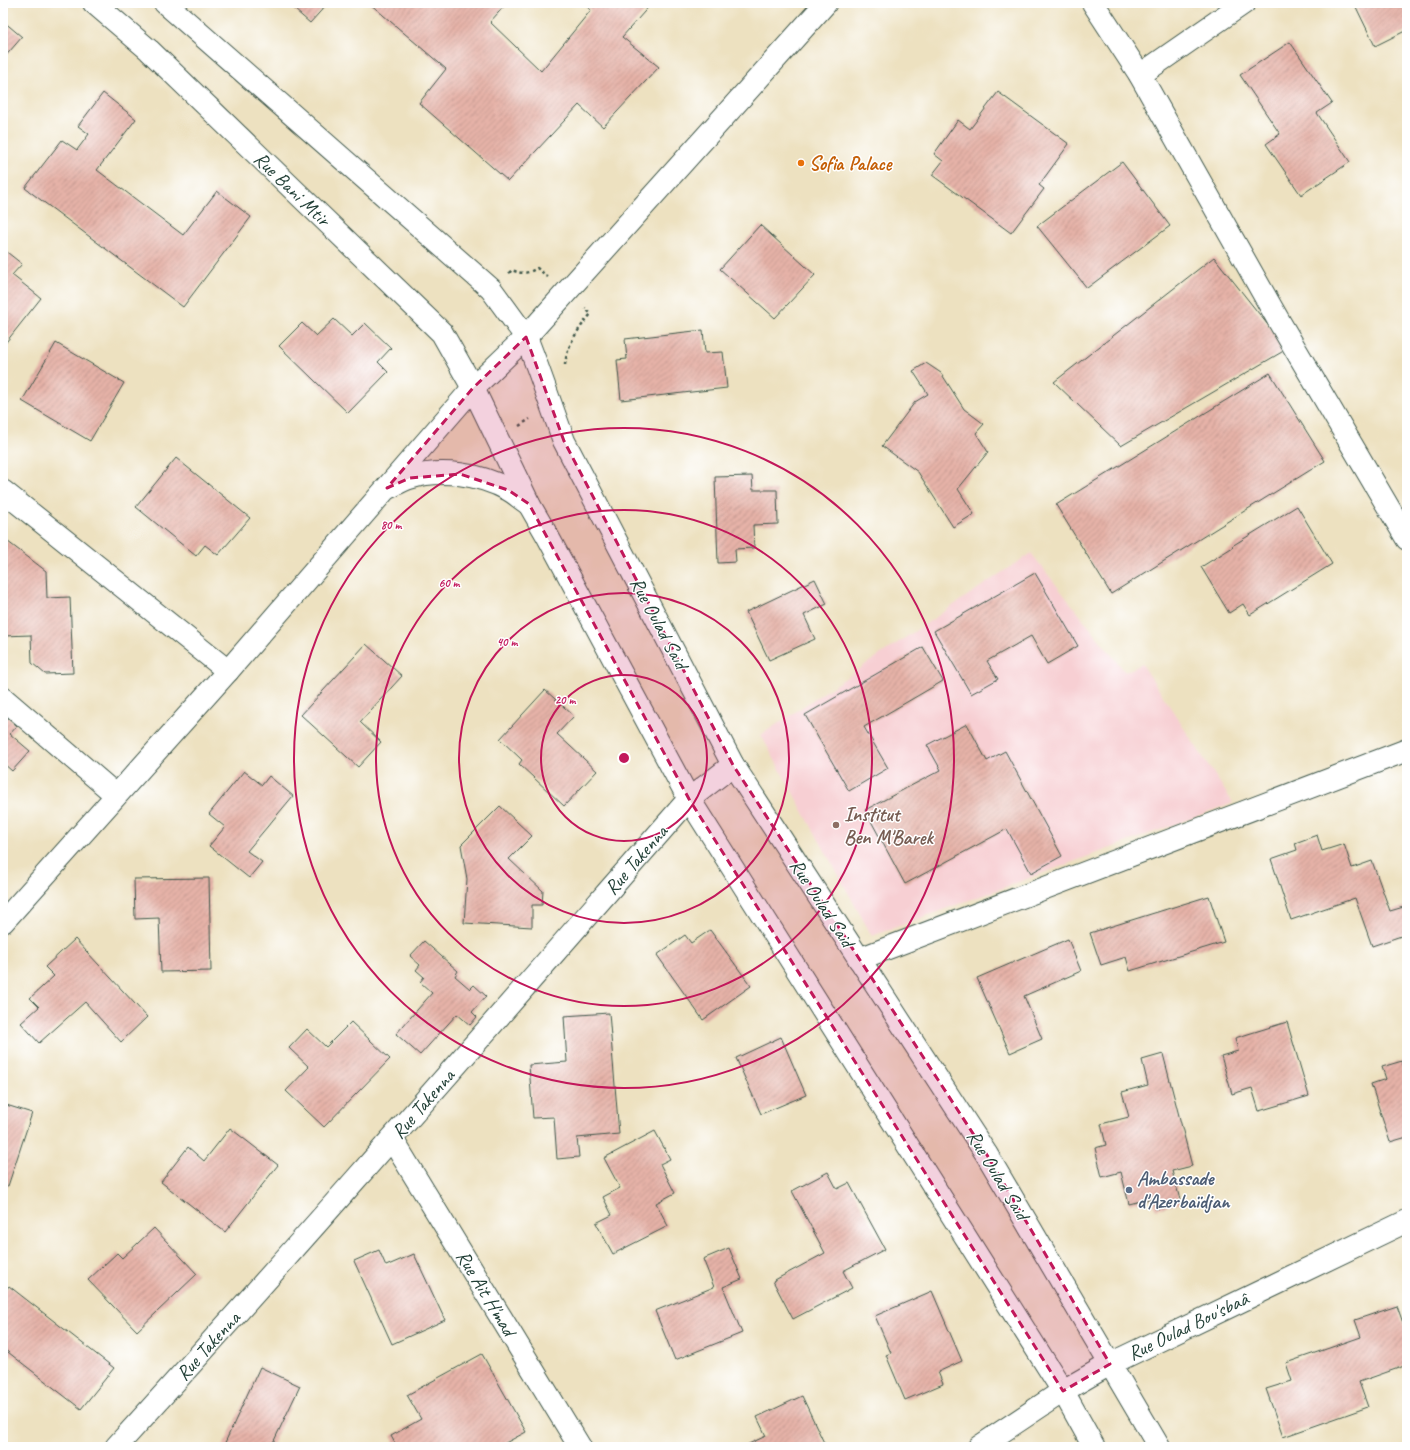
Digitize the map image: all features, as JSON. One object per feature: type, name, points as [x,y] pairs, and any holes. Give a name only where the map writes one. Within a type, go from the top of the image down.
[{"type":"street","name":"Rue Bani Mtir","points":[[94,3],[149,50],[442,333],[473,388]]},
{"type":"street","points":[[165,3],[491,289],[526,337]]},
{"type":"street","points":[[3,922],[228,671],[473,388],[526,337],[826,3]]},
{"type":"street","points":[[1093,3],[1140,75],[1280,323],[1407,539]]},
{"type":"street","points":[[1140,75],[1244,3]]},
{"type":"street","name":"Rue Oulad Said","points":[[526,337],[564,441],[733,765],[987,1155],[1159,1447]]},
{"type":"street","points":[[473,388],[529,504],[689,799],[1063,1391],[1094,1447]]},
{"type":"street","points":[[387,488],[410,478],[434,474],[460,474],[485,480],[508,490],[529,504]]},
{"type":"street","points":[[3,491],[228,671]]},
{"type":"street","points":[[3,698],[116,795]]},
{"type":"street","points":[[858,959],[1407,750]]},
{"type":"street","name":"Rue Takenna","points":[[116,1447],[220,1333],[392,1139],[689,799],[733,765]]},
{"type":"street","name":"Rue Ait H'mad","points":[[392,1139],[580,1447]]},
{"type":"street","name":"Rue Oulad Bou'sbaâ","points":[[979,1447],[1063,1391],[1110,1364],[1407,1221]]},
{"type":"highlighted area","points":[[526,337],[564,441],[733,765],[987,1155],[1110,1364],[1063,1391],[689,799],[529,504],[508,490],[460,474],[410,478],[387,488],[473,388]]},
{"type":"shaded area","points":[[1031,553],[1125,672],[1142,664],[1233,803],[872,936],[761,735]]},
{"type":"building","points":[[287,3],[328,3],[310,23]]},
{"type":"building","points":[[369,3],[507,3],[490,22],[541,71],[591,10],[583,3],[652,3],[622,37],[659,67],[603,127],[579,105],[508,181],[419,103],[446,69]]},
{"type":"building","points":[[1354,3],[1407,3],[1407,30],[1375,46]]},
{"type":"building","points":[[3,21],[22,37],[3,59]]},
{"type":"building","points":[[1290,42],[1332,103],[1317,113],[1350,162],[1301,195],[1266,144],[1280,134],[1240,75]]},
{"type":"building","points":[[998,92],[1069,144],[1039,185],[1044,189],[1011,233],[932,175],[943,161],[934,154],[958,120],[970,129]]},
{"type":"building","points":[[103,93],[136,119],[97,170],[183,235],[217,191],[251,217],[183,307],[25,188],[62,140],[77,150],[89,134],[78,126]]},
{"type":"building","points":[[1122,162],[1170,226],[1087,288],[1037,226]]},
{"type":"building","points":[[760,225],[815,275],[775,318],[720,269]]},
{"type":"building","points":[[3,249],[22,264],[12,275],[41,298],[3,346]]},
{"type":"building","points":[[1214,257],[1287,349],[1121,446],[1054,382]]},
{"type":"building","points":[[334,319],[352,336],[365,323],[391,348],[378,362],[388,372],[348,413],[279,346],[302,323],[316,336]]},
{"type":"building","points":[[703,330],[705,353],[723,352],[727,388],[621,400],[617,360],[627,359],[625,339]]},
{"type":"building","points":[[56,343],[124,383],[90,441],[22,401]]},
{"type":"building","points":[[926,363],[941,373],[964,409],[984,424],[976,433],[988,452],[958,489],[974,514],[953,527],[918,472],[882,446],[915,402],[928,394],[913,371]]},
{"type":"building","points":[[1270,373],[1325,461],[1111,594],[1056,505]]},
{"type":"building","points":[[176,458],[250,518],[218,555],[205,545],[196,556],[136,507]]},
{"type":"building","points":[[752,476],[753,490],[777,490],[778,524],[753,525],[754,548],[735,549],[736,562],[718,563],[715,477]]},
{"type":"building","points":[[1297,506],[1332,564],[1250,615],[1243,604],[1229,613],[1201,567]]},
{"type":"building","points":[[3,538],[46,571],[47,598],[70,597],[73,673],[45,674],[32,663],[31,635],[3,636]]},
{"type":"building","points":[[1035,573],[1078,646],[1047,664],[1031,636],[987,661],[998,679],[971,694],[934,631]]},
{"type":"building","points":[[815,579],[827,604],[804,615],[815,639],[769,660],[746,612]]},
{"type":"building","points":[[366,644],[402,676],[360,722],[381,742],[358,767],[301,715]]},
{"type":"building","points":[[923,647],[943,681],[864,727],[888,768],[849,791],[805,715]]},
{"type":"building","points":[[545,690],[574,716],[557,734],[597,771],[564,806],[519,764],[522,760],[500,739]]},
{"type":"building","points":[[3,713],[17,726],[10,734],[30,751],[12,771],[3,763]]},
{"type":"building","points":[[967,724],[987,761],[1005,751],[1062,856],[1031,873],[1007,829],[905,884],[865,810],[941,770],[927,745]]},
{"type":"building","points":[[244,771],[262,785],[269,776],[293,796],[247,851],[262,862],[249,878],[209,846],[225,827],[209,814]]},
{"type":"building","points":[[500,806],[532,836],[509,859],[543,891],[542,905],[532,905],[532,927],[464,923],[467,879],[461,845]]},
{"type":"building","points":[[1317,835],[1322,851],[1344,844],[1352,868],[1372,861],[1390,911],[1407,906],[1407,934],[1372,946],[1355,898],[1291,920],[1271,859],[1297,850],[1295,843]]},
{"type":"building","points":[[209,878],[211,971],[161,972],[159,918],[135,919],[134,879]]},
{"type":"building","points":[[1209,896],[1224,942],[1130,971],[1126,957],[1101,965],[1090,933]]},
{"type":"building","points":[[710,930],[751,986],[703,1020],[657,955],[685,935],[691,943]]},
{"type":"building","points":[[75,939],[147,1017],[121,1042],[85,1002],[39,1043],[21,1023],[39,1007],[30,998],[54,976],[45,967]]},
{"type":"building","points":[[1068,939],[1081,971],[1024,996],[1042,1039],[1010,1053],[977,978]]},
{"type":"building","points":[[424,941],[458,971],[455,976],[470,989],[474,985],[486,996],[472,1012],[477,1017],[470,1025],[457,1014],[420,1055],[396,1034],[432,993],[420,982],[424,977],[416,970],[420,965],[410,956]]},
{"type":"building","points":[[609,1013],[619,1134],[577,1138],[579,1157],[557,1159],[554,1117],[533,1118],[529,1065],[567,1062],[564,1016]]},
{"type":"building","points":[[351,1022],[390,1059],[324,1127],[286,1091],[309,1067],[289,1048],[307,1029],[326,1047]]},
{"type":"building","points":[[1287,1022],[1309,1096],[1259,1111],[1252,1088],[1232,1094],[1221,1056],[1238,1051],[1235,1038]]},
{"type":"building","points":[[781,1037],[806,1095],[761,1114],[736,1058]]},
{"type":"building","points":[[1163,1054],[1192,1166],[1172,1171],[1181,1203],[1156,1209],[1153,1198],[1129,1204],[1121,1172],[1102,1177],[1095,1148],[1106,1145],[1101,1124],[1129,1117],[1122,1092],[1148,1085],[1142,1060]]},
{"type":"building","points":[[1402,1061],[1405,1071],[1407,1070],[1407,1137],[1390,1142],[1371,1084],[1386,1079],[1382,1067]]},
{"type":"building","points":[[3,1104],[32,1113],[8,1186],[3,1185]]},
{"type":"building","points":[[230,1128],[278,1165],[225,1232],[161,1182],[188,1147],[204,1161]]},
{"type":"building","points":[[655,1131],[670,1159],[660,1164],[675,1193],[656,1203],[668,1226],[613,1254],[596,1223],[612,1215],[603,1197],[620,1188],[604,1158]]},
{"type":"building","points":[[828,1172],[837,1189],[849,1183],[885,1249],[843,1271],[852,1288],[793,1319],[773,1281],[825,1253],[792,1191]]},
{"type":"building","points":[[154,1228],[197,1274],[137,1331],[88,1280],[117,1253],[122,1258]]},
{"type":"building","points":[[729,1248],[742,1279],[723,1287],[742,1333],[675,1360],[655,1311],[714,1287],[703,1259]]},
{"type":"building","points":[[379,1250],[386,1266],[414,1254],[445,1320],[392,1344],[354,1261]]},
{"type":"building","points":[[9,1286],[114,1368],[81,1409],[4,1349],[3,1351],[3,1293]]},
{"type":"building","points":[[932,1291],[962,1361],[938,1372],[943,1384],[905,1400],[886,1355],[891,1353],[875,1316]]},
{"type":"building","points":[[1397,1306],[1407,1334],[1407,1365],[1359,1382],[1368,1407],[1283,1437],[1266,1389],[1292,1381],[1286,1363],[1361,1337],[1355,1320]]},
{"type":"building","points":[[482,1354],[526,1432],[498,1447],[397,1447],[391,1436],[421,1419],[407,1395]]},
{"type":"building","points":[[260,1367],[300,1386],[271,1447],[223,1447]]},
{"type":"building","points":[[802,1396],[826,1447],[742,1447],[766,1436],[757,1417]]},
{"type":"place","name":"Sofia Palace","points":[[801,163]]},
{"type":"place","name":"Institut Ben M'Barek","points":[[836,825]]},
{"type":"place","name":"Ambassade d'Azerbaïdjan","points":[[1129,1190]]}]
